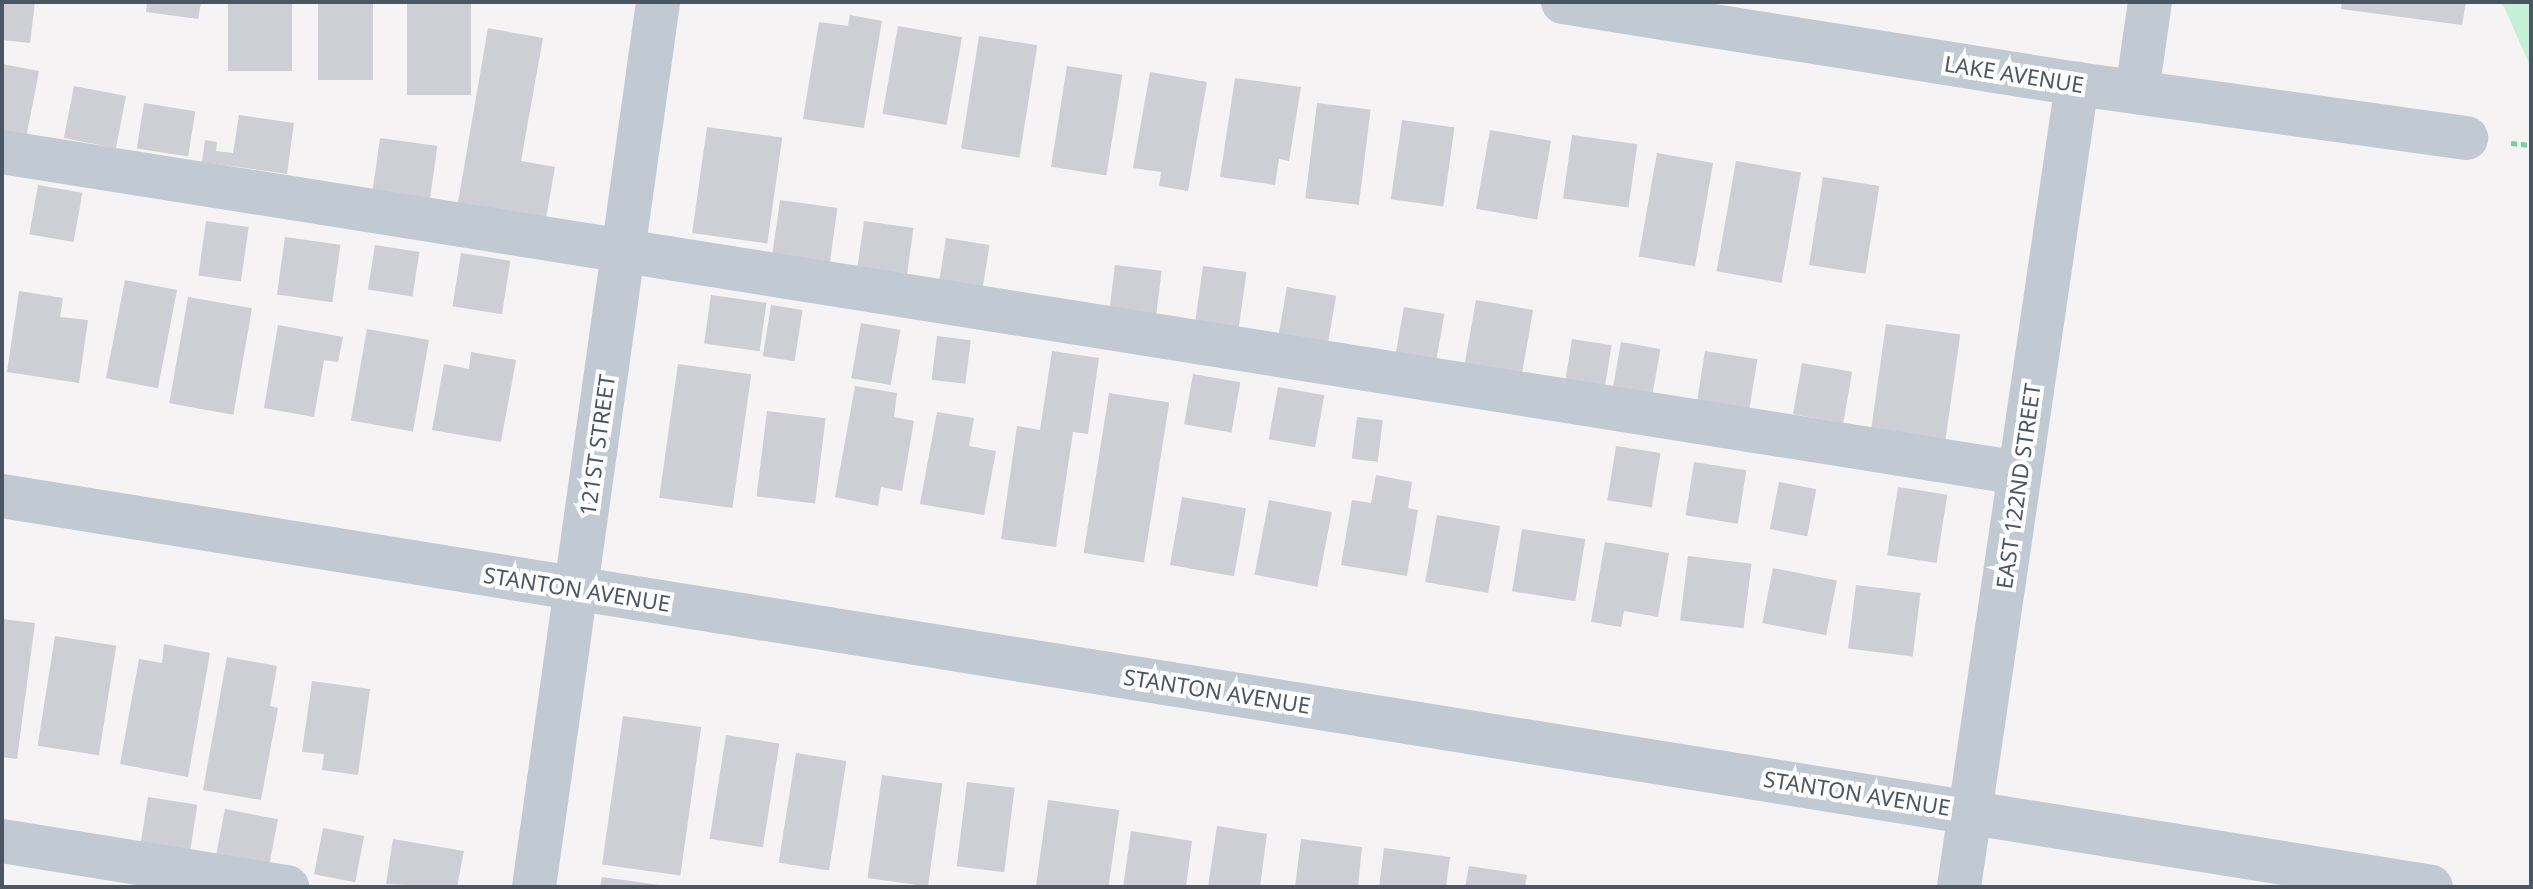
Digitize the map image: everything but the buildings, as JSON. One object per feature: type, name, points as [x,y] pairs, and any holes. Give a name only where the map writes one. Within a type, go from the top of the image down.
[{"type":"street","name":"121ST STREET","points":[[534,887],[658,2]]},
{"type":"street","name":"LAKE AVENUE","points":[[1563,2],[2077,84],[2466,138]]},
{"type":"street","points":[[2137,92],[2150,2]]},
{"type":"street","name":"EAST 122ND STREET","points":[[1959,887],[2077,84]]},
{"type":"street","points":[[2,152],[2020,473]]},
{"type":"street","name":"STANTON AVENUE","points":[[2,496],[2431,887]]},
{"type":"street","points":[[2,841],[287,887]]},
{"type":"green space","points":[[2502,2],[2531,2],[2531,68]]}]
